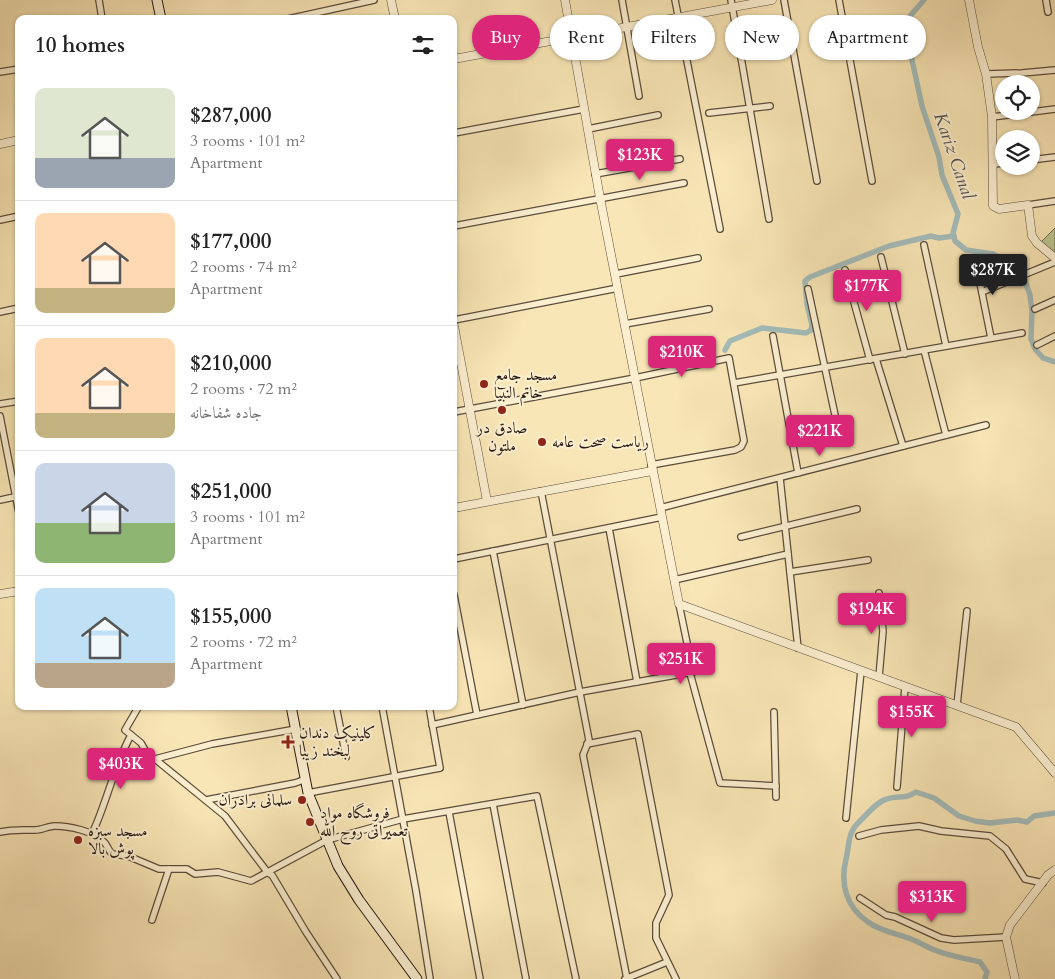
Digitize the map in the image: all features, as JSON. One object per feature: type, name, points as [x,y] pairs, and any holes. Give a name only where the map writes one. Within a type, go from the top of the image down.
[{"type":"main road","points":[[157,0],[160,15]]},
{"type":"main road","points":[[292,710],[308,793],[338,866],[359,900],[416,979]]},
{"type":"street","points":[[99,0],[101,15]]},
{"type":"street","points":[[306,15],[374,0]]},
{"type":"street","points":[[391,0],[394,15]]},
{"type":"street","points":[[565,0],[568,15]]},
{"type":"street","points":[[622,0],[639,96]]},
{"type":"street","points":[[675,0],[678,15]]},
{"type":"street","points":[[686,15],[731,4],[772,0]]},
{"type":"street","points":[[784,0],[817,181]]},
{"type":"street","points":[[839,0],[872,180]]},
{"type":"street","points":[[969,0],[978,47],[986,74],[992,117],[993,206],[999,209],[1055,201]]},
{"type":"street","points":[[1046,0],[1048,12]]},
{"type":"street","points":[[731,4],[770,219]]},
{"type":"street","points":[[622,27],[632,25]]},
{"type":"street","points":[[457,58],[550,40]]},
{"type":"street","points":[[576,60],[600,198],[678,604],[693,672],[690,673],[720,783],[776,786]]},
{"type":"street","points":[[687,60],[720,229]]},
{"type":"street","points":[[0,72],[15,70]]},
{"type":"street","points":[[986,74],[1055,70]]},
{"type":"street","points":[[709,113],[770,106]]},
{"type":"street","points":[[457,132],[584,109]]},
{"type":"street","points":[[992,117],[1055,109]]},
{"type":"street","points":[[588,129],[658,115]]},
{"type":"street","points":[[0,144],[15,141]]},
{"type":"street","points":[[1040,159],[1055,157]]},
{"type":"street","points":[[596,174],[680,159]]},
{"type":"street","points":[[457,225],[684,183]]},
{"type":"street","points":[[982,292],[1055,260],[1032,236],[1028,204]]},
{"type":"street","points":[[0,220],[15,217]]},
{"type":"street","points":[[924,245],[946,346]]},
{"type":"street","points":[[616,274],[698,258]]},
{"type":"street","points":[[881,258],[905,354]]},
{"type":"street","points":[[975,258],[991,338]]},
{"type":"street","points":[[845,270],[873,360],[903,446]]},
{"type":"street","points":[[457,319],[618,288]]},
{"type":"street","points":[[808,289],[835,415]]},
{"type":"street","points":[[1035,309],[1055,300]]},
{"type":"street","points":[[0,312],[15,309]]},
{"type":"street","points":[[625,324],[709,309]]},
{"type":"street","points":[[734,383],[1022,333]]},
{"type":"street","points":[[773,336],[798,473]]},
{"type":"street","points":[[1038,345],[1055,336]]},
{"type":"street","points":[[457,342],[487,501]]},
{"type":"street","points":[[924,350],[946,435]]},
{"type":"street","points":[[457,411],[635,378],[728,358],[730,360],[744,441],[741,447],[735,450],[457,507]]},
{"type":"street","points":[[0,404],[15,402]]},
{"type":"street","points":[[0,416],[15,483]]},
{"type":"street","points":[[660,508],[986,425]]},
{"type":"street","points":[[780,478],[798,648]]},
{"type":"street","points":[[541,491],[589,740],[583,755],[626,979],[667,962]]},
{"type":"street","points":[[0,500],[15,497]]},
{"type":"street","points":[[741,537],[857,508]]},
{"type":"street","points":[[457,558],[662,517]]},
{"type":"street","points":[[610,528],[638,682]]},
{"type":"street","points":[[493,551],[523,705]]},
{"type":"street","points":[[674,580],[788,554]]},
{"type":"street","points":[[790,572],[868,560]]},
{"type":"street","points":[[0,594],[15,592]]},
{"type":"street","points":[[879,593],[883,631],[879,677]]},
{"type":"street","points":[[678,604],[1016,727],[1055,773]]},
{"type":"street","points":[[457,611],[477,715]]},
{"type":"street","points":[[957,705],[967,611]]},
{"type":"street","points":[[846,818],[861,671]]},
{"type":"street","points":[[432,725],[580,692],[690,673]]},
{"type":"street","points":[[897,788],[906,687]]},
{"type":"street","points":[[137,710],[125,730],[141,743],[149,757],[155,758],[212,744],[296,729]]},
{"type":"street","points":[[337,710],[346,757]]},
{"type":"street","points":[[383,710],[430,979]]},
{"type":"street","points":[[308,793],[440,768],[430,710]]},
{"type":"street","points":[[774,712],[776,797]]},
{"type":"street","points":[[587,744],[638,734],[669,895],[656,923],[656,938],[676,979]]},
{"type":"street","points":[[92,834],[106,803],[122,755],[131,735]]},
{"type":"street","points":[[155,758],[225,816],[268,873],[272,875],[337,979]]},
{"type":"street","points":[[206,800],[295,783],[306,779]]},
{"type":"street","points":[[0,832],[8,830],[38,830],[54,826],[92,834],[106,843],[108,850],[112,854],[128,856],[159,869],[187,869],[196,874],[218,872],[251,881],[327,840],[403,819],[537,796],[576,979]]},
{"type":"street","points":[[493,804],[526,979]]},
{"type":"street","points":[[449,812],[480,979]]},
{"type":"street","points":[[859,836],[881,830],[919,826],[941,831],[990,836],[1006,849],[1025,879],[1042,882]]},
{"type":"street","points":[[152,920],[169,869]]},
{"type":"street","points":[[1015,979],[1006,937],[1010,925],[1042,882],[1055,870]]},
{"type":"street","points":[[860,898],[886,915],[895,916],[941,938],[954,940],[1006,937]]},
{"type":"green space","points":[[1055,228],[1055,252],[1041,242]]},
{"type":"waterway","name":"Kariz Canal","points":[[924,0],[904,23],[922,106],[939,157],[942,175],[958,214],[953,233],[955,241],[966,250],[993,254],[1009,263],[1023,275],[1030,295],[1032,312],[1031,339],[1035,349],[1043,358],[1055,362]]},
{"type":"waterway","points":[[725,350],[730,341],[762,328],[806,333],[811,330],[812,325],[807,304],[805,281],[810,277],[889,246],[931,236],[939,238],[954,236]]},
{"type":"waterway","name":"Kariz Canal","points":[[985,979],[987,972],[980,962],[938,951],[911,939],[878,928],[860,916],[846,894],[844,877],[851,834],[856,825],[880,802],[891,798],[908,796],[916,792],[934,798],[959,816],[975,821],[990,823],[1017,820],[1027,822],[1034,816],[1055,813]]},
{"type":"place","name":"مسجد جامع خاتم النبیا","points":[[484,384]]},
{"type":"place","name":"صادق در ملتون","points":[[502,410]]},
{"type":"place","name":"ریاست صحت عامه","points":[[542,442]]},
{"type":"place","name":"کلینیک دندان لبخند زیبا","points":[[288,742]]},
{"type":"place","name":"سلمانی برادران","points":[[302,800]]},
{"type":"place","name":"فروشگاه مواد تعمیراتی روح الله","points":[[310,822]]},
{"type":"place","name":"مسجد سبزه پوش بالا","points":[[78,840]]}]
